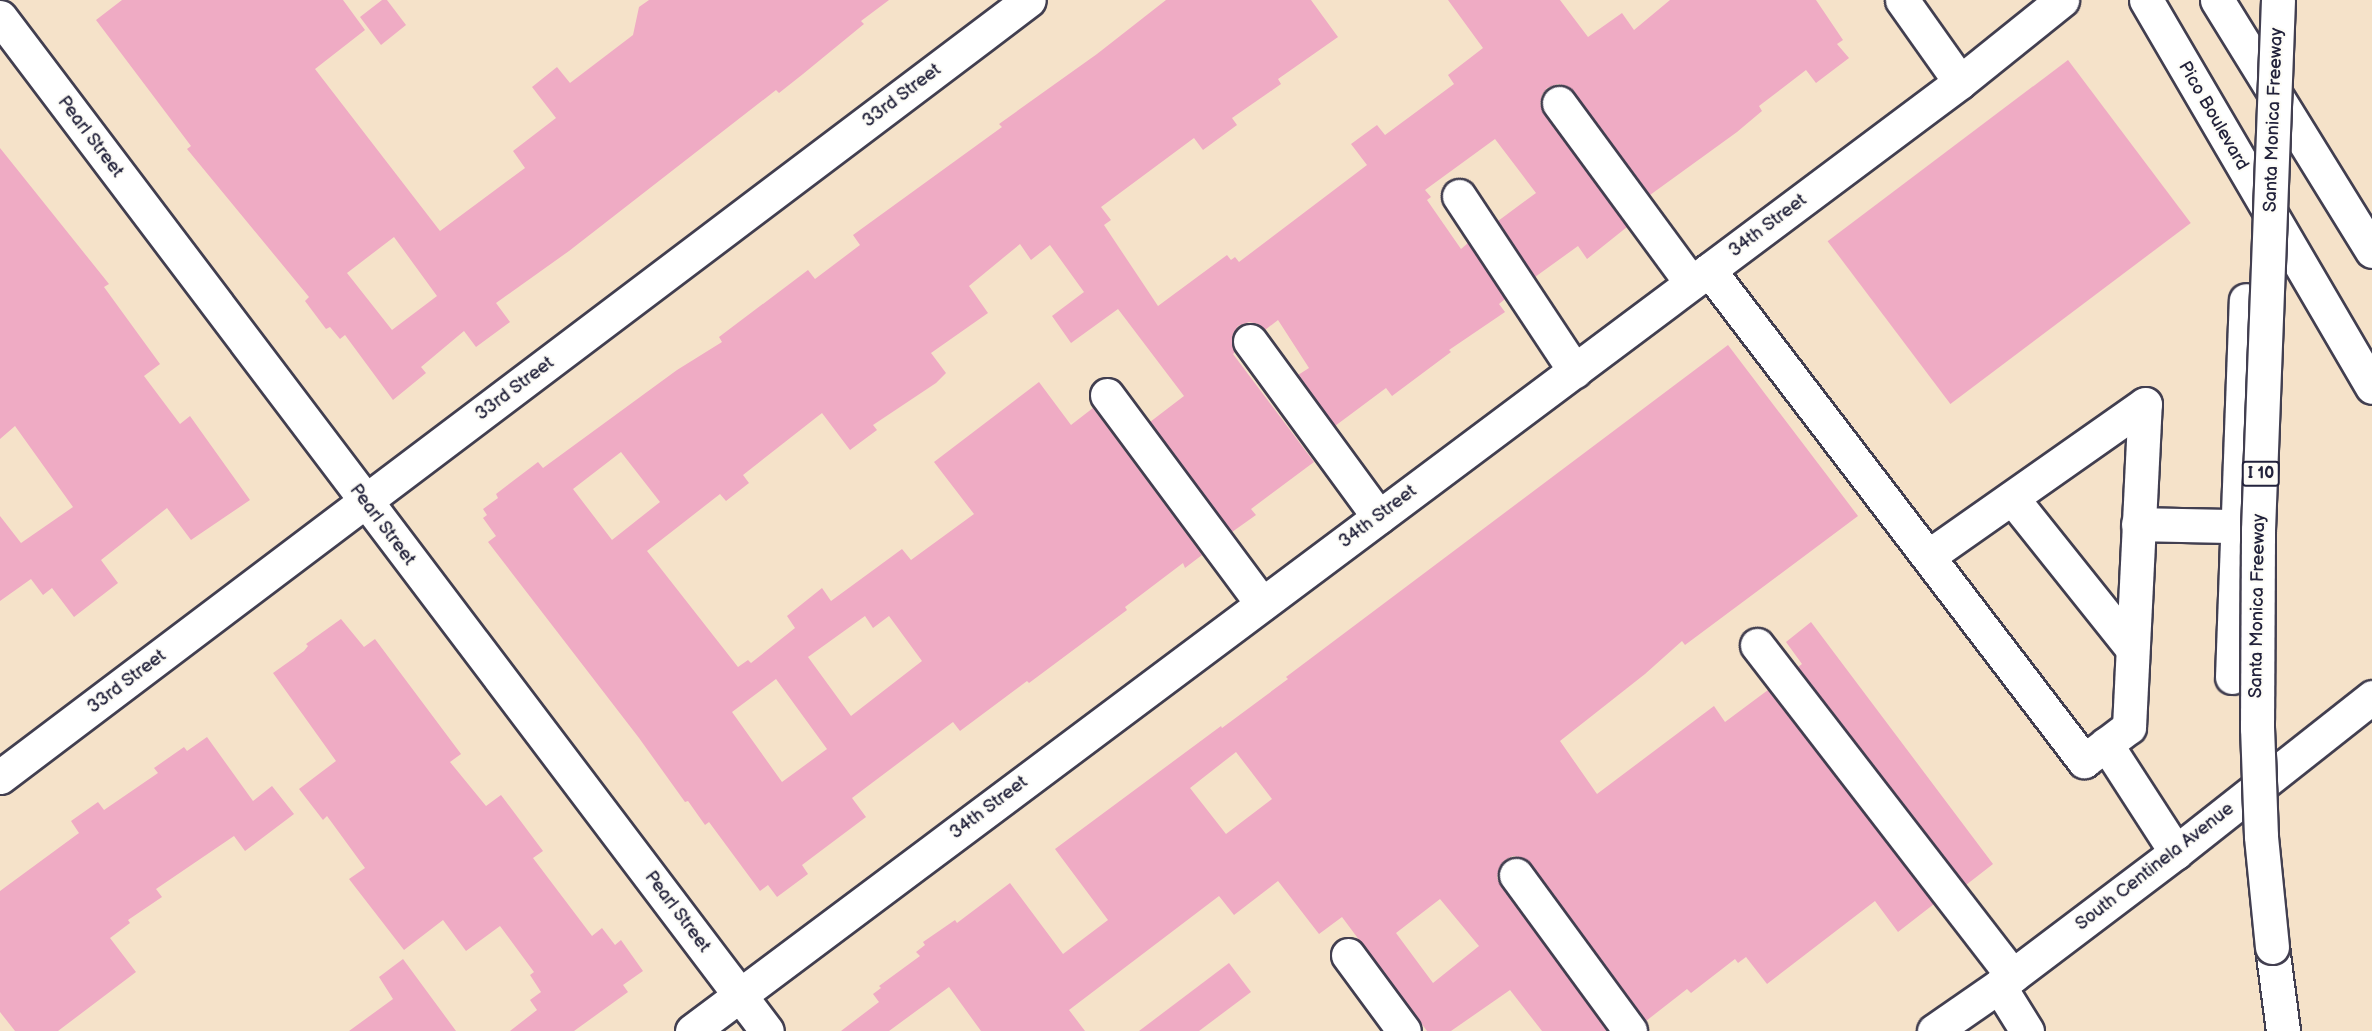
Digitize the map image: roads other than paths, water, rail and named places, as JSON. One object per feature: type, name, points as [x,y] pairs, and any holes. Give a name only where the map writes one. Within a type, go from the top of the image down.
[{"type":"main road","points":[[0,9],[11,0]]},
{"type":"main road","name":"33rd Street","points":[[0,777],[1029,0]]},
{"type":"main road","points":[[1902,0],[1960,82]]},
{"type":"main road","name":"34th Street","points":[[692,1031],[1960,82],[2062,0]]},
{"type":"main road","name":"Pico Boulevard","points":[[2146,0],[2372,387]]},
{"type":"main road","points":[[2217,0],[2372,251]]},
{"type":"main road","name":"Santa Monica Freeway","points":[[2278,0],[2258,530],[2257,728],[2261,836],[2283,1031]]},
{"type":"main road","name":"Pearl Street","points":[[0,17],[767,1031]]},
{"type":"main road","points":[[1559,103],[1929,556],[2084,761],[2129,727],[2131,647],[2145,404],[1929,556]]},
{"type":"main road","points":[[1460,196],[1575,370]]},
{"type":"main road","points":[[2232,676],[2246,300]]},
{"type":"main road","points":[[1250,341],[1379,517]]},
{"type":"main road","points":[[1107,395],[1262,604]]},
{"type":"main road","points":[[2012,498],[2131,647]]},
{"type":"main road","points":[[2138,524],[2238,526]]},
{"type":"main road","points":[[1757,645],[2006,981],[2027,1031]]},
{"type":"main road","name":"South Centinela Avenue","points":[[1934,1031],[2006,981],[2176,852],[2372,697]]},
{"type":"main road","points":[[2106,744],[2176,852]]},
{"type":"main road","points":[[1516,875],[1630,1031]]},
{"type":"main road","points":[[1348,955],[1404,1031]]}]
